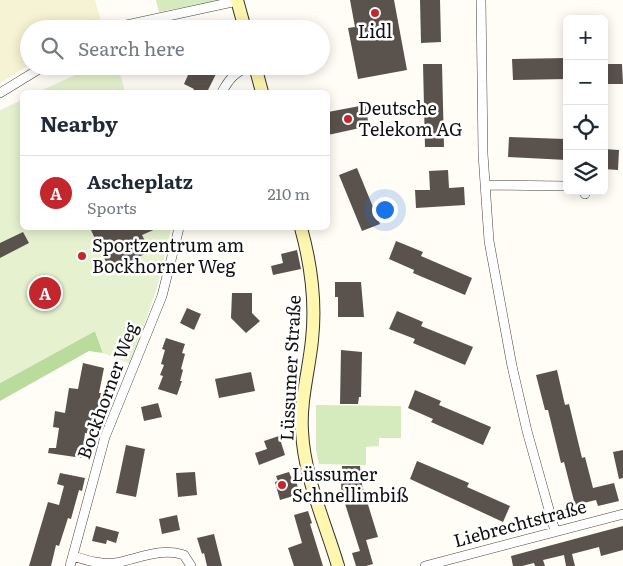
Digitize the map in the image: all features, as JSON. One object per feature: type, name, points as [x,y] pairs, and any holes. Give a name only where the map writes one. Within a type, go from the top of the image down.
[{"type":"main road","points":[[237,0],[243,20]]},
{"type":"main road","points":[[257,75],[261,90]]},
{"type":"main road","name":"Lüssumer Straße","points":[[301,230],[310,271],[314,316],[302,430],[310,478],[338,566]]},
{"type":"street","points":[[148,20],[237,0]]},
{"type":"street","points":[[481,0],[481,96],[489,241],[512,366],[527,431],[555,531]]},
{"type":"street","points":[[0,93],[29,75]]},
{"type":"street","points":[[223,90],[232,75]]},
{"type":"street","points":[[485,186],[563,186]]},
{"type":"street","name":"Bockhorner Weg","points":[[70,566],[105,437],[162,296],[178,230]]},
{"type":"street","name":"Liebrechtstraße","points":[[425,566],[623,514]]},
{"type":"street","points":[[73,556],[93,562],[114,563],[167,551],[184,555],[191,566]]},
{"type":"shaded area","points":[[0,0],[95,0],[101,20],[20,20],[20,71],[0,83]]},
{"type":"green space","points":[[156,0],[222,0],[159,12]]},
{"type":"green space","points":[[75,75],[120,75],[124,90],[42,90]]},
{"type":"green space","name":"Sportzentrum am Bockhorner Weg","points":[[20,101],[20,230],[171,230],[158,284],[131,364],[103,353],[95,331],[0,383],[0,110]]},
{"type":"green space","points":[[95,331],[103,353],[89,351],[0,401],[0,383]]},
{"type":"green space","points":[[316,405],[401,406],[401,438],[379,438],[379,446],[366,447],[366,465],[319,464],[316,450]]},
{"type":"building","name":"Lidl","points":[[350,0],[394,0],[407,70],[358,79],[348,28],[355,27]]},
{"type":"building","points":[[420,0],[440,0],[441,42],[421,43]]},
{"type":"building","points":[[563,58],[563,79],[513,80],[512,59]]},
{"type":"building","points":[[423,64],[442,64],[444,147],[425,147]]},
{"type":"building","points":[[608,64],[622,64],[623,84],[608,84]]},
{"type":"building","points":[[188,75],[216,75],[208,90],[193,90],[184,84]]},
{"type":"building","name":"Deutsche Telekom AG","points":[[365,105],[369,126],[330,135],[330,112]]},
{"type":"building","points":[[509,137],[563,139],[563,160],[508,157]]},
{"type":"building","points":[[608,149],[619,150],[618,170],[608,169]]},
{"type":"building","points":[[357,168],[380,224],[362,231],[339,175]]},
{"type":"building","points":[[448,170],[449,188],[464,187],[465,205],[416,208],[415,190],[430,190],[429,171]]},
{"type":"building","points":[[91,230],[153,230],[142,235],[150,251],[111,272]]},
{"type":"building","points":[[23,232],[29,243],[0,258],[0,243]]},
{"type":"building","points":[[396,241],[423,252],[421,256],[472,278],[465,295],[413,273],[414,270],[389,259]]},
{"type":"building","points":[[297,250],[301,269],[273,275],[271,266],[283,263],[281,254]]},
{"type":"building","points":[[335,282],[361,282],[364,317],[338,317],[338,297],[335,297]]},
{"type":"building","points":[[232,293],[252,293],[252,313],[260,321],[246,333],[231,318]]},
{"type":"building","points":[[187,308],[201,314],[194,330],[180,323]]},
{"type":"building","points":[[397,311],[423,322],[421,326],[473,347],[465,365],[413,343],[415,339],[389,329]]},
{"type":"building","points":[[166,338],[185,344],[182,353],[185,354],[181,369],[183,370],[180,381],[182,381],[177,395],[158,389],[163,376],[160,375],[164,365],[161,364],[165,350],[162,349]]},
{"type":"building","points":[[341,350],[362,352],[361,397],[359,397],[358,404],[340,404]]},
{"type":"building","points":[[83,363],[104,368],[98,410],[95,410],[92,434],[85,433],[82,458],[48,453],[49,448],[56,448],[59,428],[53,427],[55,411],[65,413],[69,388],[78,389]]},
{"type":"building","points":[[557,370],[565,405],[569,404],[582,458],[585,457],[593,488],[614,483],[619,501],[598,506],[596,500],[575,505],[564,462],[561,463],[548,410],[545,410],[536,375]]},
{"type":"building","points":[[251,372],[255,391],[219,398],[215,379]]},
{"type":"building","points":[[415,390],[441,401],[439,405],[491,427],[483,445],[431,422],[433,419],[408,408]]},
{"type":"building","points":[[158,403],[162,417],[144,421],[141,407]]},
{"type":"building","points":[[279,436],[285,455],[259,465],[255,453],[267,449],[264,441]]},
{"type":"building","points":[[126,445],[145,449],[136,497],[116,493]]},
{"type":"building","points":[[623,450],[623,478],[619,479],[613,452]]},
{"type":"building","points":[[417,461],[469,483],[467,487],[510,506],[503,522],[410,479]]},
{"type":"building","points":[[342,466],[360,466],[362,485],[378,537],[366,540],[373,564],[366,566],[356,566],[352,553],[360,551],[341,491]]},
{"type":"building","points":[[195,472],[197,495],[178,497],[176,473]]},
{"type":"building","name":"Lüssumer Schnellimbiß","points":[[289,472],[292,479],[295,478],[300,494],[280,500],[275,482],[278,481],[276,476]]},
{"type":"building","points":[[60,473],[85,478],[82,491],[79,490],[71,519],[68,518],[59,546],[56,545],[51,566],[29,566],[48,502],[59,505],[64,486],[57,484]]},
{"type":"building","points":[[308,511],[323,566],[294,566],[288,548],[302,543],[294,515]]},
{"type":"building","points":[[177,515],[180,530],[162,534],[159,519]]},
{"type":"building","points":[[96,526],[119,532],[116,543],[107,540],[106,544],[92,541]]},
{"type":"building","points":[[623,526],[623,550],[601,556],[599,547],[572,554],[575,566],[566,566],[564,555],[543,560],[545,566],[535,566],[534,563],[513,566],[511,556]]},
{"type":"building","points":[[214,534],[222,566],[207,566],[204,553],[202,554],[197,538]]},
{"type":"place","name":"Lidl","points":[[375,13]]},
{"type":"place","name":"Deutsche Telekom AG","points":[[348,119]]},
{"type":"place","name":"Sportzentrum am Bockhorner Weg","points":[[82,256]]},
{"type":"place","name":"Ascheplatz","points":[[45,293]]},
{"type":"place","name":"Lüssumer Schnellimbiß","points":[[282,485]]}]
